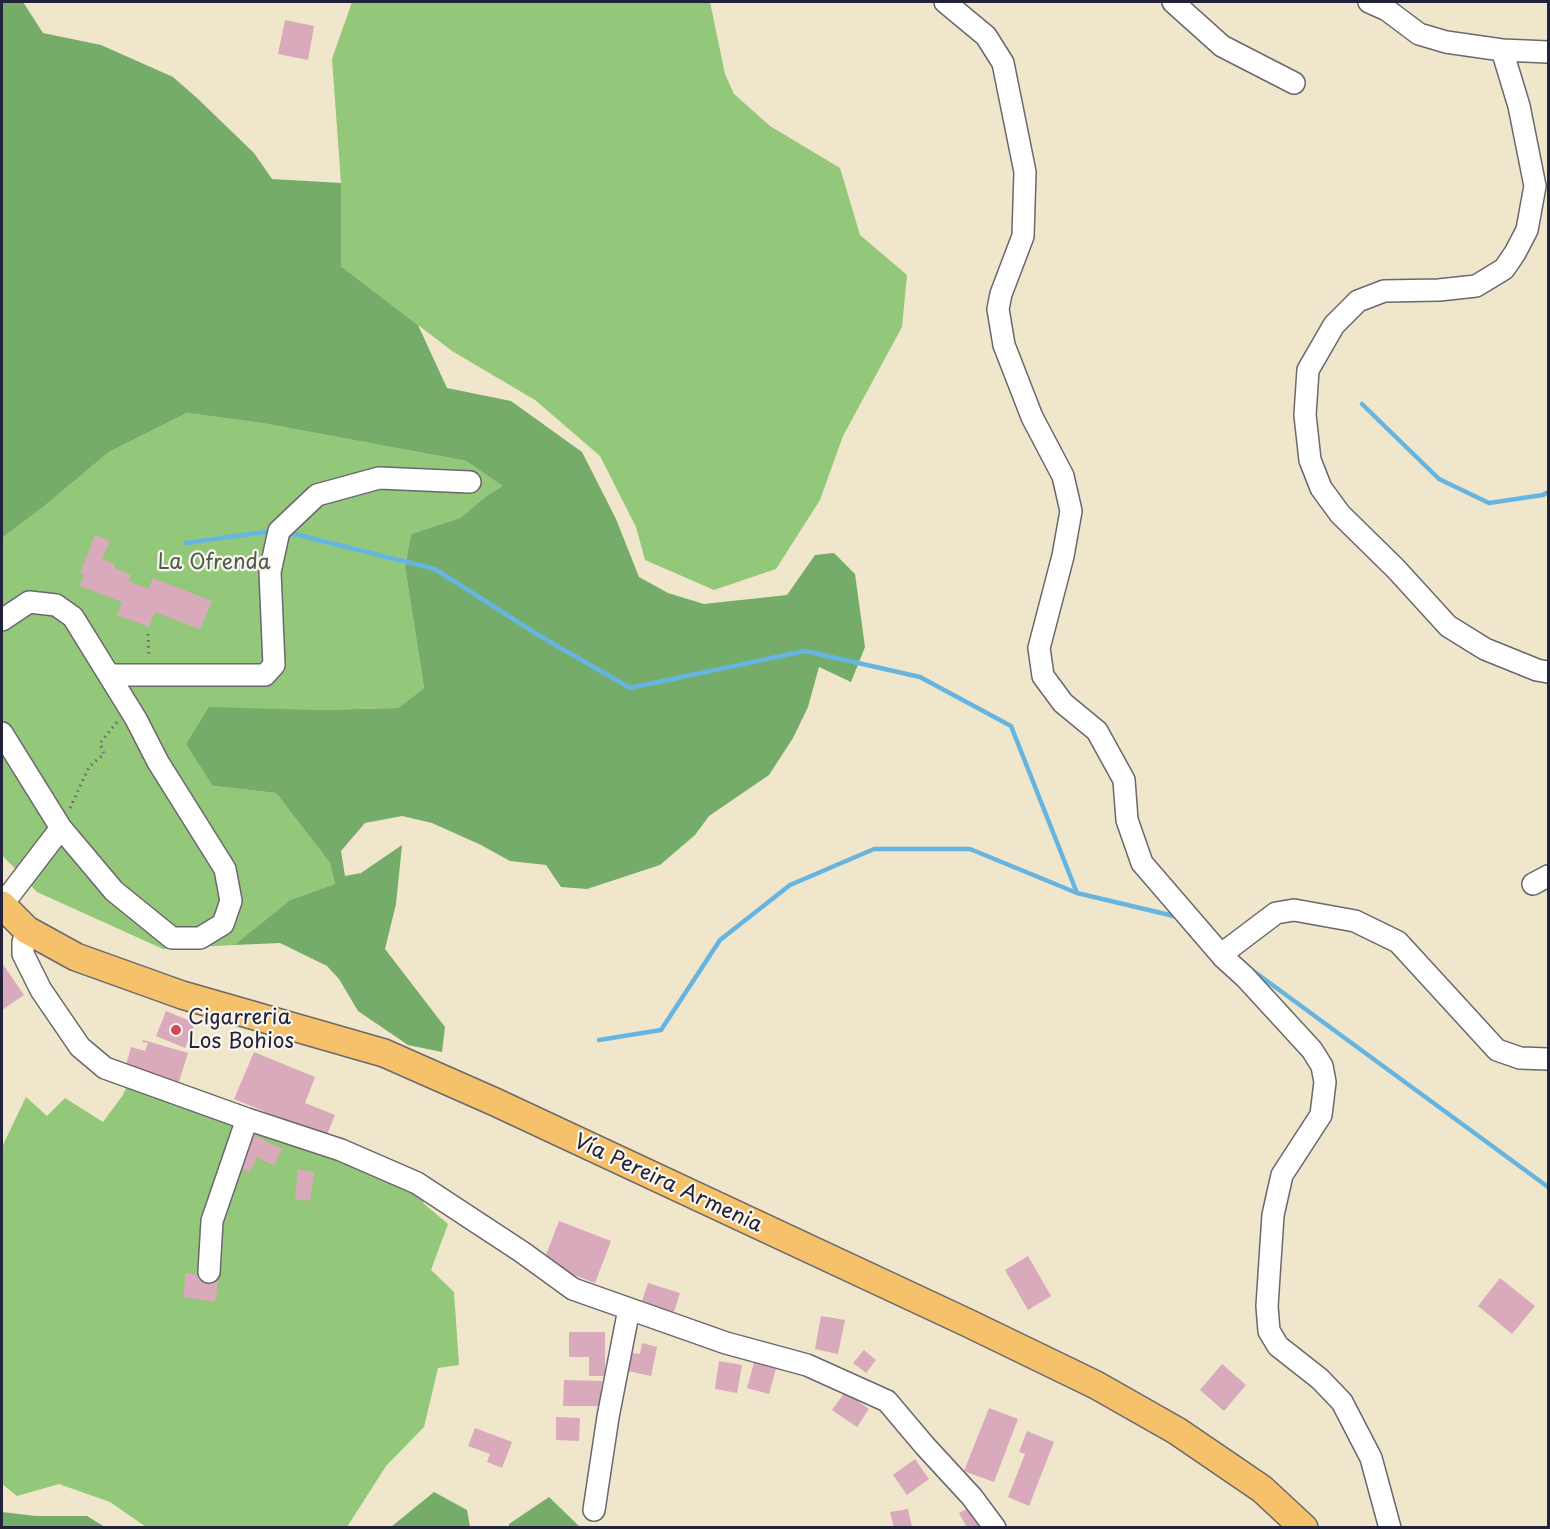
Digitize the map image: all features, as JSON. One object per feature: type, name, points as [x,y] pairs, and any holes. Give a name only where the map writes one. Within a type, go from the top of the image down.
[{"type":"main road","name":"Vía Pereira Armenia","points":[[9,914],[76,957],[138,980],[364,1047],[414,1066],[968,1323],[1096,1385],[1177,1431],[1262,1489],[1304,1527]]},
{"type":"street","points":[[945,2],[986,36],[1003,63],[1025,172],[1023,236],[1001,294],[998,309],[1004,345],[1032,417],[1063,476],[1071,511],[1063,556],[1039,648],[1043,676],[1063,703],[1097,731],[1125,780],[1127,820],[1142,863],[1223,957],[1245,977],[1312,1050],[1322,1066],[1325,1082],[1320,1115],[1282,1175],[1273,1215],[1267,1306],[1269,1331],[1278,1346],[1320,1379],[1342,1402],[1371,1458],[1390,1527]]},
{"type":"street","points":[[1173,2],[1222,46],[1294,83]]},
{"type":"street","points":[[1369,2],[1387,10],[1419,34],[1446,42],[1502,50],[1548,52]]},
{"type":"street","points":[[1502,50],[1519,106],[1535,186],[1527,230],[1515,253],[1504,268],[1476,286],[1439,290],[1384,291],[1358,301],[1334,325],[1308,370],[1305,414],[1310,460],[1321,489],[1340,514],[1448,627],[1485,650],[1548,672]]},
{"type":"street","points":[[109,675],[265,675],[274,665],[270,572],[279,531],[317,495],[379,478],[470,482]]},
{"type":"street","points":[[2,620],[29,602],[56,605],[73,617],[136,719],[158,762],[225,868],[231,901],[223,924],[200,938],[172,938],[114,891],[60,828],[2,733]]},
{"type":"street","points":[[60,828],[9,914],[23,942],[23,954],[41,990],[80,1047],[105,1068],[341,1150],[417,1183],[522,1252],[573,1289],[726,1343],[807,1365],[887,1401],[972,1497],[995,1527]]},
{"type":"street","points":[[1223,957],[1227,950],[1276,913],[1294,910],[1355,921],[1398,942],[1497,1050],[1520,1058],[1548,1059]]},
{"type":"street","points":[[209,1272],[212,1221],[247,1119]]},
{"type":"street","points":[[594,1510],[608,1417],[629,1309]]},
{"type":"path","points":[[147,634],[150,676]]},
{"type":"path","points":[[60,828],[89,767],[104,754],[100,743],[128,709]]},
{"type":"green space","points":[[2,2],[23,2],[43,33],[101,45],[173,77],[254,153],[272,179],[341,183],[341,266],[418,325],[447,388],[511,401],[582,452],[616,519],[639,577],[668,593],[704,604],[787,595],[815,555],[834,553],[855,574],[865,647],[851,682],[819,667],[808,707],[793,738],[769,775],[709,816],[695,835],[660,865],[587,889],[561,887],[546,865],[510,861],[432,823],[402,816],[365,823],[341,851],[345,876],[361,873],[402,845],[396,904],[385,949],[445,1027],[442,1052],[408,1045],[358,1011],[339,979],[327,966],[280,943],[234,945],[290,900],[335,884],[330,863],[276,793],[213,786],[186,744],[209,707],[316,710],[398,708],[424,688],[405,567],[411,534],[460,518],[485,497],[503,486],[466,461],[262,423],[187,413],[109,452],[2,538]]},
{"type":"green space","points":[[352,2],[710,2],[725,74],[734,94],[770,126],[840,168],[860,235],[907,275],[902,327],[843,436],[820,500],[776,569],[714,590],[645,560],[636,527],[600,456],[535,400],[452,351],[341,266],[341,183],[332,59]]},
{"type":"green space","name":"La Ofrenda","points":[[187,413],[262,423],[466,461],[504,486],[485,497],[460,518],[411,534],[405,567],[424,688],[398,708],[316,710],[213,786],[276,793],[330,863],[335,884],[290,900],[234,945],[163,949],[37,892],[2,855],[2,538],[109,452]]},
{"type":"green space","points":[[127,1085],[427,1192],[423,1203],[448,1224],[431,1270],[454,1292],[459,1365],[438,1368],[424,1427],[386,1466],[347,1527],[146,1527],[110,1502],[59,1484],[17,1496],[2,1484],[2,1147],[26,1097],[47,1116],[65,1098],[103,1122],[123,1095]]},
{"type":"green space","points":[[434,1492],[467,1510],[470,1527],[391,1527]]},
{"type":"green space","points":[[549,1497],[580,1527],[509,1527],[509,1524]]},
{"type":"green space","points":[[2,1512],[36,1516],[87,1516],[105,1527],[2,1527]]},
{"type":"building","points":[[285,20],[314,26],[308,60],[278,54]]},
{"type":"building","points":[[95,535],[110,541],[102,559],[115,564],[114,568],[131,575],[128,581],[148,589],[153,578],[212,601],[200,629],[155,612],[149,627],[117,615],[122,602],[80,586],[84,575],[80,573]]},
{"type":"building","points":[[2,963],[24,995],[2,1010]]},
{"type":"building","name":"Cigarreria Los Bohios","points":[[166,1011],[195,1023],[185,1048],[156,1036]]},
{"type":"building","points":[[143,1040],[188,1053],[177,1088],[124,1072],[131,1047],[145,1051],[148,1043],[142,1042]]},
{"type":"building","points":[[254,1052],[315,1077],[305,1103],[335,1115],[326,1137],[234,1099]]},
{"type":"building","points":[[254,1135],[282,1149],[274,1166],[257,1157],[250,1172],[239,1167]]},
{"type":"building","points":[[298,1169],[314,1172],[310,1201],[295,1199]]},
{"type":"building","points":[[559,1221],[611,1241],[595,1283],[543,1263]]},
{"type":"building","points":[[1028,1256],[1051,1296],[1028,1310],[1005,1270]]},
{"type":"building","points":[[186,1273],[219,1278],[215,1302],[183,1297]]},
{"type":"building","points":[[1500,1278],[1535,1306],[1512,1334],[1478,1306]]},
{"type":"building","points":[[648,1283],[680,1293],[674,1312],[642,1301]]},
{"type":"building","points":[[821,1316],[845,1320],[838,1354],[815,1349]]},
{"type":"building","points":[[569,1332],[605,1332],[605,1376],[589,1376],[589,1357],[569,1357]]},
{"type":"building","points":[[642,1343],[657,1347],[651,1376],[623,1370],[627,1352],[640,1354]]},
{"type":"building","points":[[864,1350],[876,1360],[866,1373],[853,1363]]},
{"type":"building","points":[[755,1359],[777,1365],[769,1394],[747,1388]]},
{"type":"building","points":[[719,1361],[742,1365],[737,1393],[715,1389]]},
{"type":"building","points":[[1222,1364],[1246,1385],[1224,1411],[1200,1390]]},
{"type":"building","points":[[564,1380],[602,1381],[601,1406],[563,1406]]},
{"type":"building","points":[[845,1392],[869,1409],[857,1427],[832,1410]]},
{"type":"building","points":[[989,1408],[1018,1419],[994,1482],[964,1471]]},
{"type":"building","points":[[556,1417],[580,1418],[579,1441],[556,1440]]},
{"type":"building","points":[[475,1428],[512,1442],[502,1468],[487,1462],[490,1454],[468,1446]]},
{"type":"building","points":[[1027,1431],[1054,1442],[1029,1506],[1008,1497],[1025,1454],[1019,1452]]},
{"type":"building","points":[[915,1459],[929,1479],[907,1495],[893,1475]]},
{"type":"building","points":[[969,1508],[979,1526],[976,1528],[967,1528],[959,1513]]},
{"type":"building","points":[[908,1509],[912,1527],[894,1528],[890,1512]]},
{"type":"waterway","points":[[1362,404],[1439,479],[1489,503],[1543,495],[1548,492]]},
{"type":"waterway","points":[[186,543],[272,531]]},
{"type":"waterway","points":[[286,532],[435,569],[540,636],[630,688],[805,651],[920,677],[1011,726],[1077,893]]},
{"type":"waterway","points":[[599,1040],[661,1030],[720,940],[790,885],[874,849],[970,849],[1077,893],[1178,917]]},
{"type":"waterway","points":[[1252,970],[1548,1187]]},
{"type":"place","name":"Cigarreria Los Bohios","points":[[176,1030]]}]
